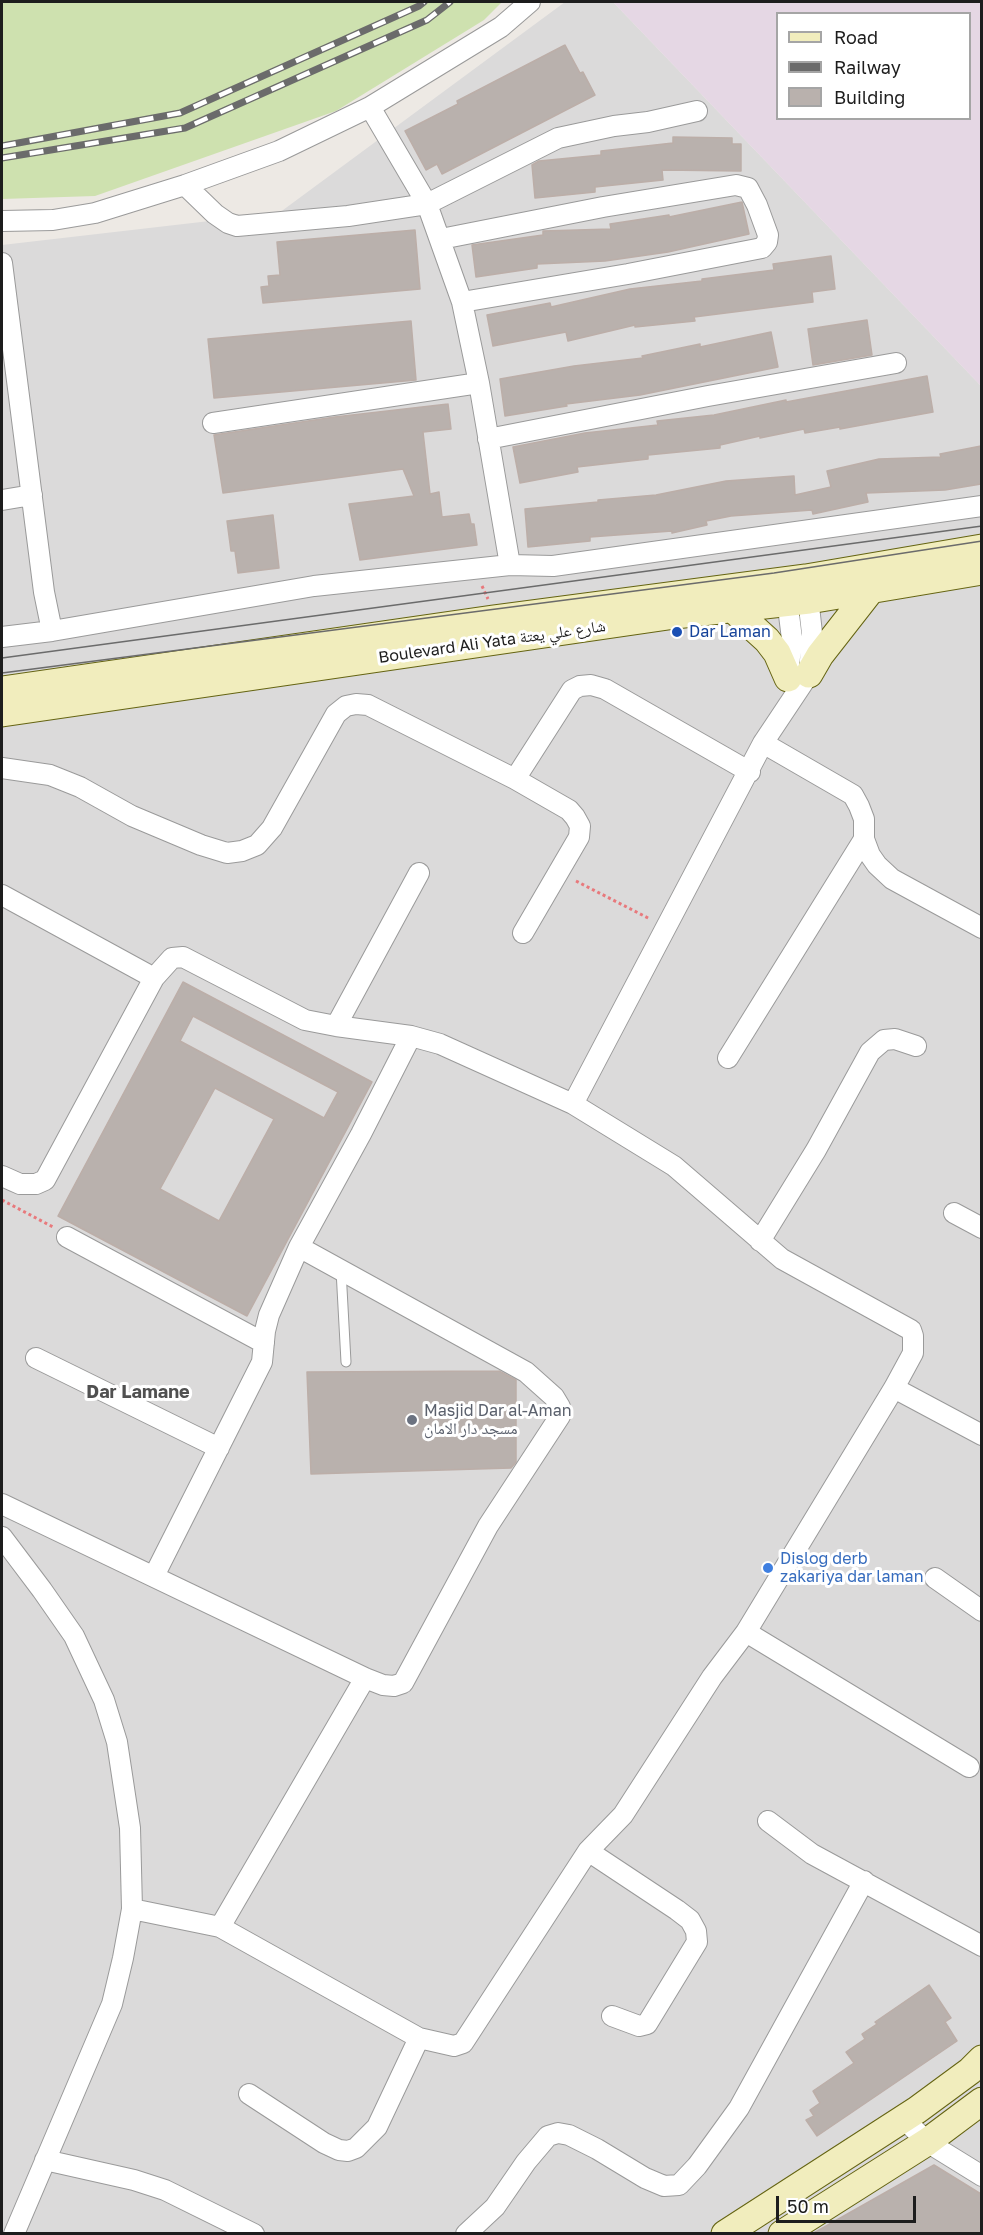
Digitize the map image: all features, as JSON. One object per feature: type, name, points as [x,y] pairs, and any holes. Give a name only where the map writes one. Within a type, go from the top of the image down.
[{"type":"main road","name":"Boulevard Ali Yata شارع علي يعتة","points":[[2,713],[675,615],[734,610],[797,591],[981,548]]},
{"type":"main road","name":"Boulevard Ali Yata شارع علي يعتة","points":[[2,690],[493,619],[797,591],[870,591],[981,571]]},
{"type":"main road","points":[[734,610],[772,647],[795,685],[870,591]]},
{"type":"main road","points":[[725,2234],[903,2119],[970,2071],[981,2059]]},
{"type":"main road","points":[[782,2234],[927,2142],[981,2101]]},
{"type":"street","points":[[2,221],[53,220],[96,213],[185,186],[279,151],[370,107],[501,27],[531,2]]},
{"type":"street","points":[[370,107],[427,204],[462,302],[479,383],[510,565]]},
{"type":"street","points":[[185,186],[215,214],[237,226],[348,216],[427,204],[558,138],[697,111]]},
{"type":"street","points":[[441,239],[603,207],[736,186],[748,188],[768,235],[767,242],[762,248],[462,302]]},
{"type":"street","points":[[2,263],[44,592],[52,631]]},
{"type":"street","points":[[488,439],[708,396],[896,363]]},
{"type":"street","points":[[213,423],[479,383]]},
{"type":"street","points":[[2,500],[32,495]]},
{"type":"street","points":[[2,637],[52,631],[314,586],[510,565],[553,566],[981,506]]},
{"type":"street","points":[[573,1104],[795,685],[792,639],[797,591]]},
{"type":"street","points":[[515,779],[572,690],[580,686],[591,685],[605,689],[750,772]]},
{"type":"street","points":[[2,768],[50,775],[80,787],[132,816],[201,845],[227,853],[242,851],[257,845],[272,828],[336,714],[346,706],[368,705],[515,779],[569,810],[580,826],[579,837],[523,933]]},
{"type":"street","points":[[763,743],[853,795],[864,819],[864,838],[877,865],[892,879],[981,928]]},
{"type":"street","points":[[728,1058],[864,838]]},
{"type":"street","points":[[336,1026],[419,873]]},
{"type":"street","points":[[2,895],[154,978]]},
{"type":"street","points":[[3,1181],[28,1185],[45,1180],[154,978],[172,958],[183,957],[305,1020],[411,1036],[440,1044],[573,1104],[674,1166],[782,1259],[911,1330],[914,1344],[913,1353],[894,1388],[746,1632],[712,1677],[623,1815],[588,1851],[463,2043],[454,2046],[419,2038],[220,1927],[132,1909]]},
{"type":"street","points":[[154,1576],[262,1362],[269,1315],[299,1247],[411,1036]]},
{"type":"street","points":[[760,1241],[816,1150],[870,1052],[884,1040],[896,1039],[916,1046]]},
{"type":"street","points":[[954,1213],[981,1228]]},
{"type":"street","points":[[67,1237],[264,1343]]},
{"type":"street","points":[[2,1504],[365,1678],[383,1685],[393,1686],[403,1683],[488,1526],[560,1416],[560,1407],[554,1397],[526,1372],[299,1247]]},
{"type":"street","points":[[36,1358],[219,1448]]},
{"type":"street","points":[[894,1388],[981,1435]]},
{"type":"street","points":[[2,1538],[74,1636],[104,1700],[117,1742],[130,1828],[132,1909],[112,2004],[14,2234]]},
{"type":"street","points":[[935,1578],[981,1611]]},
{"type":"street","points":[[746,1632],[969,1767]]},
{"type":"street","points":[[220,1927],[365,1678]]},
{"type":"street","points":[[768,1821],[812,1854],[981,1946]]},
{"type":"street","points":[[588,1851],[677,1910],[690,1920],[696,1931],[697,1941],[647,2024],[639,2026],[612,2016]]},
{"type":"street","points":[[466,2234],[495,2207],[537,2148],[548,2136],[558,2133],[569,2135],[597,2149],[645,2178],[664,2186],[679,2185],[697,2166],[739,2108],[864,1881]]},
{"type":"street","points":[[249,2094],[324,2143],[339,2150],[348,2151],[356,2148],[377,2127],[419,2038]]},
{"type":"street","points":[[903,2119],[927,2142],[981,2176]]},
{"type":"street","points":[[45,2160],[134,2180],[165,2190],[254,2234]]},
{"type":"lane","points":[[341,1270],[346,1362]]},
{"type":"path","points":[[559,871],[666,928]]},
{"type":"path","points":[[2,1200],[67,1237]]},
{"type":"shaded area","points":[[565,2],[613,2],[981,386],[981,2233],[2,2233],[2,245],[279,213]]},
{"type":"shaded area","points":[[613,2],[981,2],[981,386]]},
{"type":"green space","points":[[2,2],[502,2],[484,20],[336,111],[95,196],[2,199]]},
{"type":"building","points":[[565,45],[595,95],[442,174],[437,164],[426,170],[405,131],[458,104],[457,101]]},
{"type":"building","points":[[673,137],[732,138],[732,144],[741,144],[741,171],[662,170],[663,180],[595,187],[595,192],[535,198],[532,165],[539,161],[601,155],[601,151],[673,143]]},
{"type":"building","points":[[742,202],[749,234],[668,252],[605,261],[537,264],[537,268],[476,277],[472,245],[543,235],[543,231],[611,229],[610,224],[669,215],[669,217]]},
{"type":"building","points":[[415,230],[420,289],[263,303],[261,287],[269,286],[268,276],[280,275],[277,242]]},
{"type":"building","points":[[831,256],[835,289],[812,292],[813,302],[694,317],[695,321],[635,327],[635,325],[568,341],[566,332],[493,346],[487,315],[550,303],[551,307],[630,289],[774,270],[773,264]]},
{"type":"building","points":[[867,320],[872,355],[813,365],[808,329]]},
{"type":"building","points":[[411,321],[416,380],[214,398],[208,339]]},
{"type":"building","points":[[771,332],[778,367],[640,395],[566,404],[567,406],[505,416],[500,379],[574,366],[643,358],[642,356],[700,344],[700,347]]},
{"type":"building","points":[[927,376],[933,412],[840,429],[840,427],[805,433],[804,429],[760,438],[760,436],[720,445],[720,448],[648,455],[648,459],[577,467],[578,472],[520,483],[513,447],[585,433],[658,425],[657,421],[714,415]]},
{"type":"building","points":[[448,404],[451,429],[423,432],[430,494],[439,492],[442,517],[469,514],[471,524],[474,524],[477,545],[360,560],[349,504],[414,496],[403,469],[223,493],[214,435],[335,417]]},
{"type":"building","points":[[981,446],[981,484],[945,490],[866,493],[868,502],[813,514],[812,510],[731,516],[706,521],[707,525],[672,533],[672,531],[590,537],[590,541],[528,547],[525,509],[656,495],[726,481],[794,476],[795,495],[831,487],[827,471],[879,459],[941,457],[940,454]]},
{"type":"building","points":[[273,515],[279,568],[238,573],[235,551],[231,551],[227,521]]},
{"type":"building","points":[[183,982],[372,1082],[247,1316],[58,1216]],"holes":[[[193,1016],[338,1092],[324,1118],[180,1041]],[[215,1088],[274,1119],[219,1221],[160,1189]]]},
{"type":"building","name":"Masjid Dar al-Aman مسجد دار الامان","points":[[499,1371],[516,1380],[516,1462],[511,1468],[311,1474],[307,1372]]},
{"type":"building","points":[[929,1985],[951,2018],[945,2022],[957,2041],[817,2136],[806,2120],[814,2116],[810,2110],[820,2103],[813,2091],[854,2063],[846,2052],[865,2039],[862,2034],[877,2024],[875,2022]]},
{"type":"building","points":[[934,2165],[981,2194],[981,2234],[812,2234]]},
{"type":"tram line","points":[[2,658],[982,526]]},
{"type":"tram line","points":[[2,673],[774,573],[982,541]]},
{"type":"railway","points":[[2,146],[180,113],[424,2]]},
{"type":"railway","points":[[2,158],[185,128],[427,20],[450,2]]},
{"type":"place","name":"Dar Laman","points":[[677,632]]},
{"type":"place","name":"Masjid Dar al-Aman مسجد دار الامان","points":[[412,1420]]},
{"type":"place","name":"Dislog derb zakariya dar laman","points":[[768,1568]]},
{"type":"district","name":"Dar Lamane","points":[[138,1392]]}]
